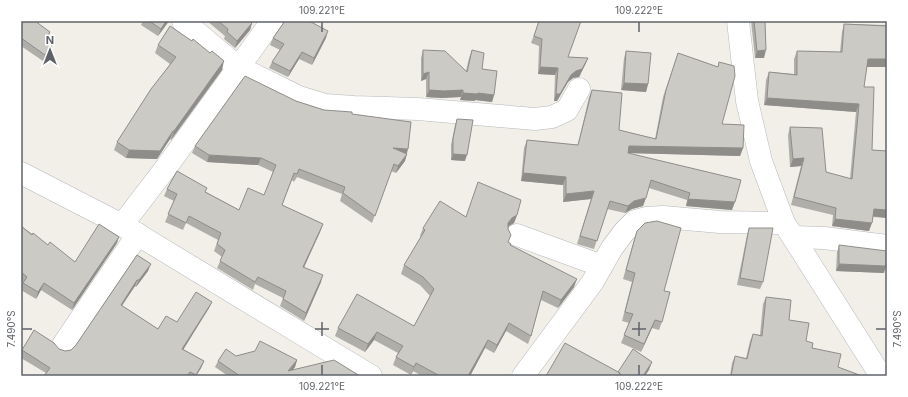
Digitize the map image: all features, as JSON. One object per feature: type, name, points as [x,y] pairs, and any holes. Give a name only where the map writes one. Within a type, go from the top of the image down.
[{"type":"street","points":[[183,21],[238,67],[299,98],[325,105],[418,109],[536,119],[552,116],[567,110],[580,89]]},
{"type":"street","points":[[63,345],[165,169],[272,21]]},
{"type":"street","points":[[738,21],[747,101],[760,161],[789,230],[881,376]]},
{"type":"street","points":[[21,173],[130,229],[371,376]]},
{"type":"street","points":[[523,376],[588,289],[612,248],[634,221],[646,218],[663,217],[720,222],[789,230],[824,238],[887,246]]},
{"type":"street","points":[[517,235],[602,266]]},
{"type":"building","points":[[21,21],[35,21],[50,32],[45,39],[52,45],[45,55],[21,38]]},
{"type":"building","points":[[149,21],[166,21],[161,29]]},
{"type":"building","points":[[218,21],[250,21],[252,23],[237,41],[227,32],[228,29]]},
{"type":"building","points":[[285,21],[309,21],[328,31],[314,58],[302,52],[290,71],[272,62],[284,44],[273,38]]},
{"type":"building","points":[[539,21],[581,21],[568,57],[588,58],[582,69],[571,75],[560,94],[556,94],[558,68],[540,67],[542,39],[534,36]]},
{"type":"building","points":[[754,21],[765,21],[766,50],[757,51]]},
{"type":"building","points":[[844,24],[887,26],[887,59],[868,59],[864,87],[874,87],[872,150],[887,151],[887,210],[874,209],[872,223],[835,219],[836,208],[794,197],[804,158],[793,159],[790,127],[822,128],[826,172],[852,179],[859,104],[767,98],[769,72],[797,75],[797,51],[842,52]]},
{"type":"building","points":[[170,26],[192,41],[193,39],[210,53],[212,51],[224,61],[160,151],[129,150],[117,142],[151,89],[176,57],[158,45]]},
{"type":"building","points":[[423,50],[445,51],[467,72],[472,50],[484,53],[482,69],[497,71],[494,95],[463,93],[463,90],[429,90],[429,72],[423,74]]},
{"type":"building","points":[[626,51],[651,53],[648,84],[624,83]]},
{"type":"building","points":[[678,53],[718,67],[719,62],[734,66],[735,76],[722,124],[744,125],[743,148],[629,146],[628,153],[741,180],[735,202],[688,199],[690,193],[651,180],[646,198],[634,201],[628,206],[610,201],[597,241],[580,236],[594,191],[566,194],[566,177],[523,173],[527,140],[578,145],[592,90],[622,93],[619,130],[656,139],[666,90]]},
{"type":"building","points":[[245,76],[296,101],[324,110],[352,112],[352,114],[411,122],[408,149],[393,148],[407,154],[398,166],[394,164],[375,216],[343,193],[345,187],[299,169],[297,174],[294,173],[282,205],[323,224],[303,267],[323,275],[306,313],[283,299],[286,291],[258,277],[255,282],[220,261],[225,250],[217,244],[221,233],[189,216],[186,223],[168,214],[177,194],[167,189],[177,171],[207,188],[205,192],[239,210],[248,188],[264,195],[276,165],[261,158],[209,155],[195,146]]},
{"type":"building","points":[[457,119],[473,120],[467,155],[453,154],[453,139]]},
{"type":"building","points":[[478,182],[521,200],[517,215],[508,223],[508,229],[511,235],[508,242],[511,244],[510,245],[577,279],[561,300],[543,291],[531,336],[509,323],[497,345],[488,340],[468,376],[440,376],[416,363],[414,367],[396,357],[403,346],[377,332],[368,344],[338,328],[357,294],[414,326],[434,289],[423,277],[404,265],[425,230],[423,228],[440,201],[466,217]]},
{"type":"building","points":[[657,221],[681,228],[664,291],[670,292],[662,322],[655,320],[644,344],[624,335],[633,314],[625,312],[635,273],[626,270],[637,231],[645,223]]},
{"type":"building","points":[[99,224],[119,237],[74,303],[44,283],[38,292],[23,283],[27,277],[21,272],[21,226],[48,245],[50,242],[75,262]]},
{"type":"building","points":[[749,228],[773,228],[763,282],[740,278]]},
{"type":"building","points":[[839,245],[887,251],[886,266],[839,264]]},
{"type":"building","points":[[137,255],[151,264],[139,280],[137,280],[121,305],[158,329],[166,316],[177,322],[196,292],[212,302],[182,349],[204,361],[196,375],[190,372],[187,376],[44,376],[50,368],[22,350],[34,330],[54,343],[59,349],[65,351],[71,350],[76,345]]},
{"type":"building","points":[[766,297],[791,300],[789,320],[809,323],[806,341],[813,343],[812,348],[841,354],[838,367],[862,376],[731,376],[735,356],[747,359],[753,334],[762,336]]},
{"type":"building","points":[[260,341],[297,360],[288,371],[334,360],[360,376],[240,376],[218,361],[226,349],[236,356],[255,351]]},
{"type":"building","points":[[565,343],[620,373],[618,376],[546,376]]},
{"type":"building","points":[[633,349],[652,362],[643,376],[622,376],[618,372]]}]
